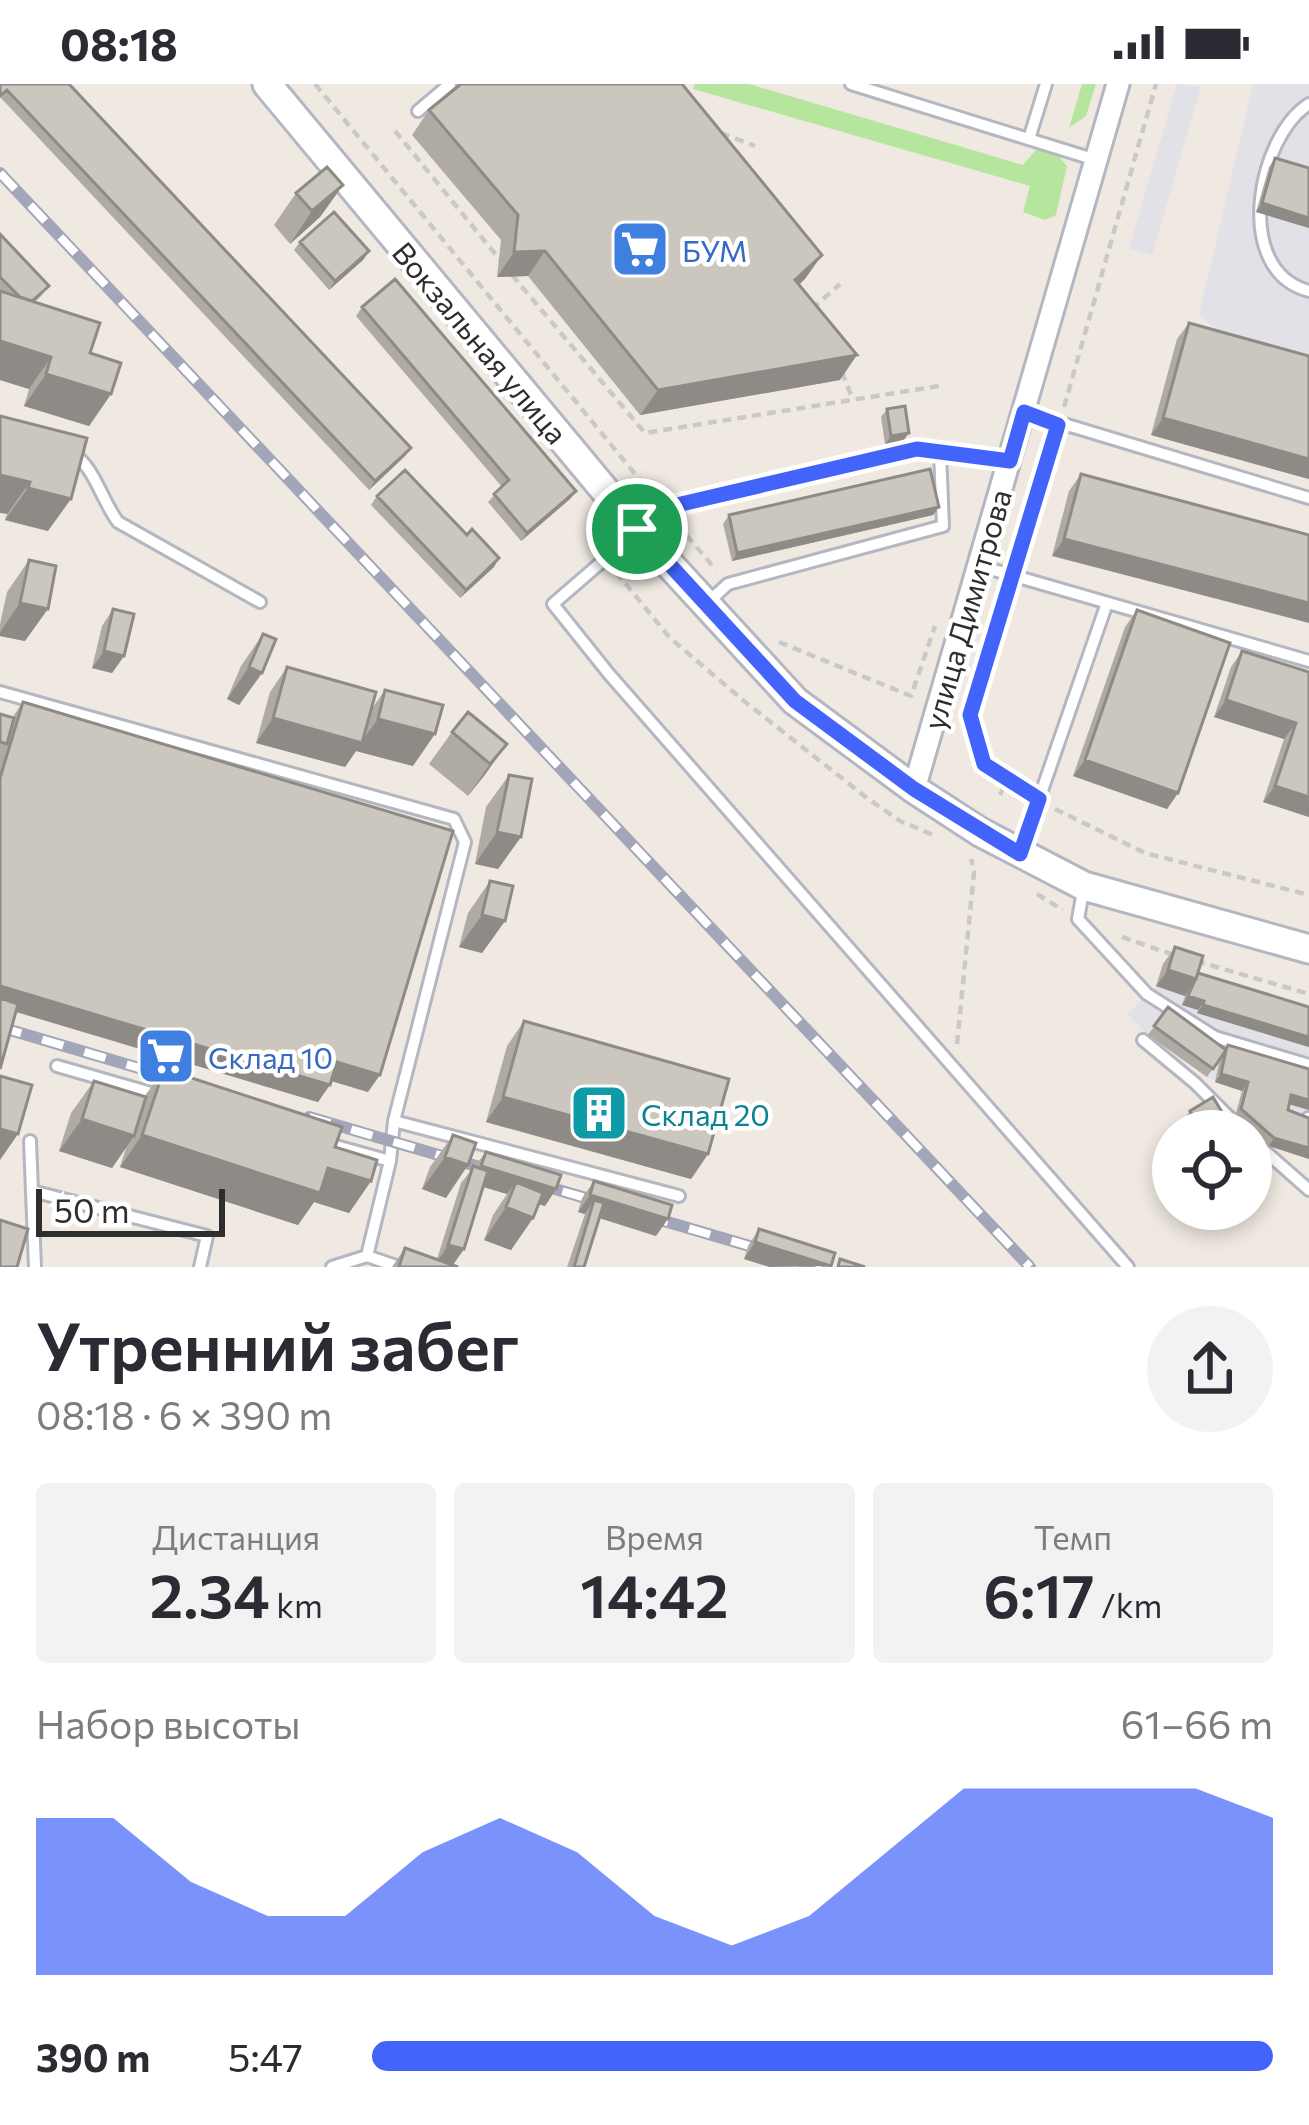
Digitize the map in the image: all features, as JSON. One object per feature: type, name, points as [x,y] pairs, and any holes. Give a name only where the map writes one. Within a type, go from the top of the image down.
[{"type":"street","name":"Вокзальная улица","points":[[267,84],[637,529],[795,701],[914,789],[1020,854],[1084,886],[1309,949]]},
{"type":"street","name":"улица Димитрова","points":[[914,789],[1118,84]]},
{"type":"lane","points":[[418,111],[450,84]]},
{"type":"lane","points":[[850,84],[1096,160]]},
{"type":"lane","points":[[1030,140],[1046,84]]},
{"type":"lane","points":[[1309,104],[1293,117],[1280,138],[1258,210],[1261,234],[1281,275],[1309,291]]},
{"type":"lane","points":[[1024,412],[1309,498]]},
{"type":"lane","points":[[57,449],[85,461],[118,522],[260,602]]},
{"type":"lane","points":[[1010,461],[917,449],[664,508],[553,604],[1128,1267]]},
{"type":"lane","points":[[705,605],[728,584],[943,526],[940,452]]},
{"type":"lane","points":[[807,475],[811,489]]},
{"type":"lane","points":[[778,482],[781,496]]},
{"type":"lane","points":[[751,488],[754,502]]},
{"type":"lane","points":[[822,541],[826,557]]},
{"type":"lane","points":[[792,547],[796,565]]},
{"type":"lane","points":[[766,553],[771,572]]},
{"type":"lane","points":[[980,566],[1309,661]]},
{"type":"lane","points":[[1020,854],[1107,603]]},
{"type":"lane","points":[[0,692],[454,819],[465,842],[394,1121],[390,1161],[367,1256]]},
{"type":"lane","points":[[1084,886],[1078,920],[1147,994],[1215,1037],[1309,1065]]},
{"type":"lane","points":[[1143,1040],[1220,1110]]},
{"type":"lane","points":[[57,1066],[168,1098]]},
{"type":"lane","points":[[394,1121],[679,1196]]},
{"type":"lane","points":[[301,1136],[390,1161]]},
{"type":"lane","points":[[30,1142],[34,1267]]},
{"type":"lane","points":[[1272,1157],[1309,1190]]},
{"type":"lane","points":[[32,1191],[207,1236],[200,1267]]},
{"type":"lane","points":[[332,1267],[367,1256],[399,1267]]},
{"type":"path","points":[[315,84],[728,584]]},
{"type":"path","points":[[1156,84],[970,715],[984,764],[1039,799],[1144,854],[1309,895]]},
{"type":"path","points":[[394,131],[645,433],[939,386]]},
{"type":"path","points":[[718,132],[755,146]]},
{"type":"path","points":[[800,320],[840,284]]},
{"type":"path","points":[[835,363],[847,377],[853,400]]},
{"type":"path","points":[[776,640],[911,696]]},
{"type":"path","points":[[958,711],[970,715]]},
{"type":"path","points":[[1000,794],[1006,780]]},
{"type":"path","points":[[954,1067],[974,872],[970,853]]},
{"type":"path","points":[[1141,945],[1309,994]]},
{"type":"shaded area","points":[[1177,84],[1201,87],[1152,255],[1129,248]]},
{"type":"shaded area","points":[[1253,84],[1309,84],[1309,368],[1238,349],[1199,315]]},
{"type":"shaded area","points":[[1163,963],[1309,1017],[1309,1159],[1272,1147],[1272,1110],[1237,1110],[1242,1091],[1207,1077],[1127,1014],[1156,986]]},
{"type":"green space","points":[[695,84],[749,84],[1023,165],[1036,150],[1056,153],[1067,166],[1056,215],[1045,220],[1023,212],[1030,186],[693,89]]},
{"type":"green space","points":[[1082,84],[1096,84],[1086,116],[1069,128]]},
{"type":"building","points":[[0,84],[69,84],[411,448],[375,481],[7,90],[0,96]]},
{"type":"building","name":"БУМ","points":[[461,84],[682,84],[822,255],[795,280],[857,355],[658,390],[545,251],[514,252],[518,215],[429,110]]},
{"type":"building","points":[[1275,158],[1309,168],[1309,218],[1262,203]]},
{"type":"building","points":[[327,167],[343,185],[312,211],[296,193]]},
{"type":"building","points":[[334,212],[369,251],[335,281],[300,242]]},
{"type":"building","points":[[0,234],[49,286],[32,301],[20,297],[0,277]]},
{"type":"building","points":[[395,279],[576,491],[527,533],[494,494],[509,480],[362,307]]},
{"type":"building","points":[[0,291],[100,323],[90,353],[121,363],[111,394],[46,374],[51,357],[0,341]]},
{"type":"building","points":[[1189,323],[1309,356],[1309,459],[1163,418]]},
{"type":"building","points":[[905,406],[909,433],[891,436],[887,409]]},
{"type":"building","points":[[0,416],[87,438],[71,499],[0,475]]},
{"type":"building","points":[[930,469],[939,507],[737,553],[729,515]]},
{"type":"building","points":[[405,470],[467,535],[472,529],[499,558],[466,590],[377,496]]},
{"type":"building","points":[[1081,474],[1309,535],[1309,603],[1064,539]]},
{"type":"building","points":[[29,560],[56,566],[48,609],[20,603]]},
{"type":"building","points":[[113,609],[134,614],[124,656],[104,651]]},
{"type":"building","points":[[1137,610],[1230,643],[1178,793],[1085,760]]},
{"type":"building","points":[[263,634],[276,639],[262,673],[249,667]]},
{"type":"building","points":[[1242,651],[1309,672],[1309,797],[1275,786],[1296,723],[1226,700]]},
{"type":"building","points":[[287,667],[376,692],[362,743],[273,718]]},
{"type":"building","points":[[385,690],[443,705],[435,734],[378,719]]},
{"type":"building","points":[[23,702],[453,831],[380,1075],[337,1062],[330,1085],[0,986],[0,778]]},
{"type":"building","points":[[468,712],[507,744],[490,764],[452,732]]},
{"type":"building","points":[[0,714],[14,718],[7,744],[0,742]]},
{"type":"building","points":[[509,775],[532,779],[521,837],[497,832]]},
{"type":"building","points":[[490,881],[513,886],[505,921],[482,915]]},
{"type":"building","points":[[1175,947],[1203,956],[1196,979],[1168,970]]},
{"type":"building","points":[[1198,973],[1309,1007],[1309,1037],[1203,1005],[1204,1001],[1188,996]]},
{"type":"building","points":[[0,998],[18,1004],[0,1069]]},
{"type":"building","points":[[1168,1007],[1226,1050],[1213,1069],[1154,1026]]},
{"type":"building","name":"Склад 20","points":[[524,1021],[729,1079],[708,1154],[503,1097]]},
{"type":"building","points":[[1228,1045],[1309,1069],[1309,1100],[1291,1095],[1288,1110],[1309,1118],[1309,1148],[1274,1138],[1272,1110],[1242,1110],[1248,1082],[1221,1074]]},
{"type":"building","points":[[164,1069],[342,1127],[335,1147],[377,1160],[371,1181],[328,1168],[320,1193],[142,1135]]},
{"type":"building","points":[[0,1076],[32,1085],[18,1134],[0,1129]]},
{"type":"building","points":[[94,1081],[146,1097],[134,1136],[82,1119]]},
{"type":"building","points":[[1213,1097],[1221,1110],[1192,1110]]},
{"type":"building","points":[[453,1135],[476,1143],[468,1165],[445,1157]]},
{"type":"building","points":[[486,1152],[561,1175],[556,1189],[481,1166]]},
{"type":"building","points":[[473,1166],[488,1171],[464,1249],[448,1245]]},
{"type":"building","points":[[594,1181],[672,1205],[668,1219],[590,1195]]},
{"type":"building","points":[[516,1182],[543,1193],[533,1218],[506,1207]]},
{"type":"building","points":[[594,1200],[604,1203],[584,1267],[574,1267]]},
{"type":"building","points":[[0,1220],[28,1229],[17,1267],[0,1267]]},
{"type":"building","points":[[759,1229],[835,1253],[831,1266],[755,1242]]},
{"type":"building","points":[[405,1248],[458,1267],[399,1267]]},
{"type":"building","points":[[840,1259],[865,1267],[838,1267]]},
{"type":"railway","points":[[0,173],[1030,1267]]},
{"type":"railway","points":[[0,1027],[193,1084]]},
{"type":"railway","points":[[309,1117],[821,1267]]},
{"type":"place","name":"БУМ","points":[[640,249]]},
{"type":"place","name":"Склад 10","points":[[166,1056]]},
{"type":"place","name":"Склад 20","points":[[599,1113]]},
{"type":"route","points":[[1024,412],[1058,425],[970,715],[984,764],[1039,799],[1020,854],[914,789],[795,701],[637,529],[664,508],[917,449],[1010,461],[1024,412]]}]
